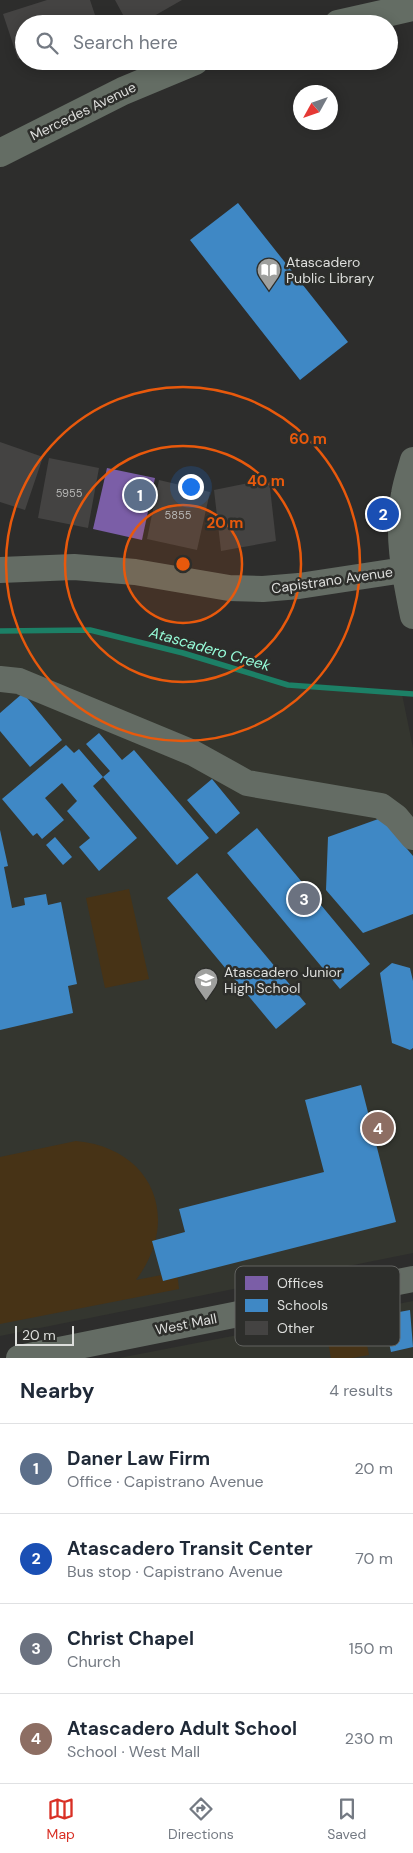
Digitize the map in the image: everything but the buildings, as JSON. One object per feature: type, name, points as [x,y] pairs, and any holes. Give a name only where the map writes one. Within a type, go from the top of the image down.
[{"type":"main road","points":[[378,15],[413,7]]},
{"type":"main road","name":"Mercedes Avenue","points":[[0,153],[124,91],[174,70]]},
{"type":"street","name":"Capistrano Avenue","points":[[0,570],[74,567],[135,572],[230,588],[263,589],[299,586],[404,570],[401,534],[404,495],[413,460]]},
{"type":"street","points":[[404,570],[413,616]]},
{"type":"street","points":[[10,680],[193,753],[247,783],[381,806],[396,817],[413,837]]},
{"type":"street","name":"West Mall","points":[[400,1282],[413,1279]]},
{"type":"street","name":"West Mall","points":[[19,1358],[59,1354],[235,1317]]},
{"type":"shaded area","name":"Atascadero Junior High School","points":[[90,630],[183,653],[288,685],[402,694],[413,748],[413,1253],[348,1266],[235,1266],[235,1289],[0,1336],[0,631]]},
{"type":"shaded area","points":[[129,889],[149,979],[105,988],[86,898]]},
{"type":"shaded area","points":[[76,1141],[103,1146],[124,1157],[141,1172],[152,1190],[158,1211],[157,1234],[150,1257],[136,1280],[177,1272],[179,1289],[0,1324],[0,1157]]},
{"type":"shaded area","points":[[413,1301],[413,1358],[119,1358],[235,1336],[235,1346],[400,1346],[400,1304]]},
{"type":"shaded area","points":[[329,1346],[367,1346],[369,1355],[352,1358],[331,1358]]},
{"type":"waterway","name":"Atascadero Creek","points":[[0,631],[90,630],[183,653],[288,685],[413,694]]},
{"type":"place","name":"Atascadero Public Library","points":[[269,291]]},
{"type":"place","name":"Daner Law Firm","points":[[140,495]]},
{"type":"place","name":"Atascadero Transit Center","points":[[383,514]]},
{"type":"place","name":"Christ Chapel","points":[[304,899]]},
{"type":"place","name":"Atascadero Junior High School","points":[[206,1001]]},
{"type":"place","name":"Atascadero Adult School","points":[[378,1128]]}]
